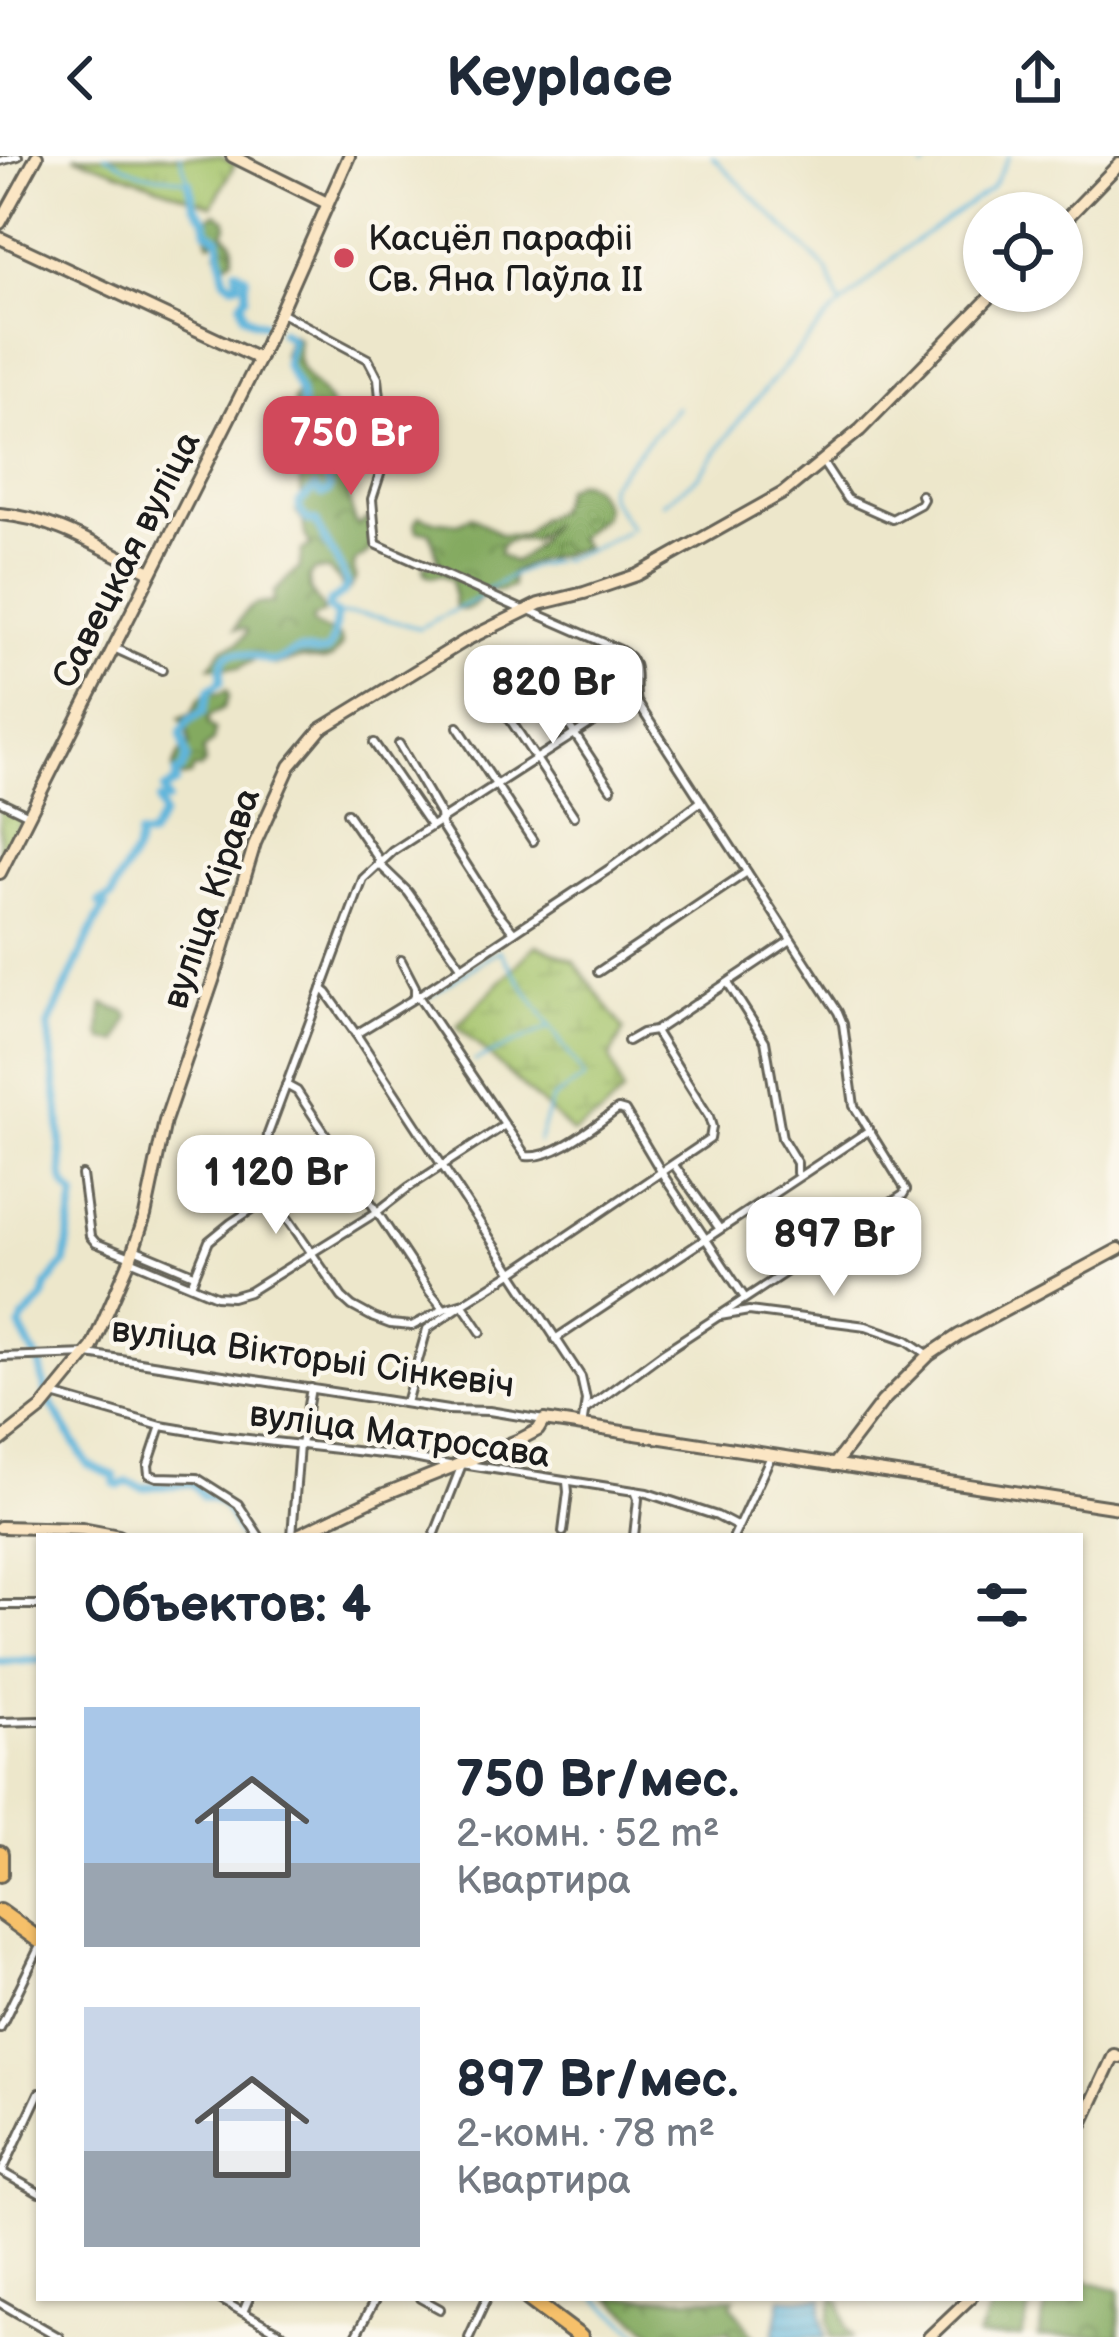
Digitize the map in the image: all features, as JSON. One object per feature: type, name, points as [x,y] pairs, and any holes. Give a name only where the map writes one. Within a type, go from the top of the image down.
[{"type":"main road","points":[[0,1852],[0,1874]]},
{"type":"main road","points":[[0,1912],[36,1942]]},
{"type":"main road","points":[[532,2301],[578,2336]]},
{"type":"street","points":[[0,161],[18,156]]},
{"type":"street","points":[[0,223],[34,156]]},
{"type":"street","points":[[232,156],[327,203]]},
{"type":"street","name":"Савецкая вуліца","points":[[0,872],[259,359],[349,156]]},
{"type":"street","points":[[1083,201],[1119,164]]},
{"type":"street","points":[[0,238],[259,359]]},
{"type":"street","points":[[280,312],[368,359],[378,378],[386,456],[372,499],[376,544],[628,654],[638,677],[634,694],[379,862],[358,889],[286,1085],[266,1147],[272,1196],[352,1306],[390,1324],[427,1329]]},
{"type":"street","name":"вуліца Кірава","points":[[0,1441],[35,1415],[88,1354],[146,1216],[165,1120],[255,843],[290,766],[321,728],[447,650],[546,601],[607,586],[653,567],[798,481],[860,430],[975,312]]},
{"type":"street","points":[[822,461],[848,499],[892,519],[920,504],[920,495]]},
{"type":"street","points":[[0,514],[62,528],[152,572]]},
{"type":"street","points":[[113,647],[162,670]]},
{"type":"street","points":[[537,677],[611,789]]},
{"type":"street","points":[[585,1410],[906,1190],[854,1106],[841,1018],[634,694]]},
{"type":"street","points":[[497,700],[574,816]]},
{"type":"street","points":[[458,728],[533,841]]},
{"type":"street","points":[[374,743],[431,826]]},
{"type":"street","points":[[399,744],[440,814],[441,825],[514,932]]},
{"type":"street","points":[[409,791],[412,784],[421,784]]},
{"type":"street","points":[[0,801],[29,815]]},
{"type":"street","points":[[356,1034],[609,869],[700,802]]},
{"type":"street","points":[[347,813],[379,862],[408,892],[461,966]]},
{"type":"street","points":[[598,972],[748,872]]},
{"type":"street","points":[[628,1041],[655,1031],[791,940]]},
{"type":"street","points":[[401,961],[416,987],[416,997],[526,1156],[537,1157],[561,1146],[622,1109],[746,1298]]},
{"type":"street","points":[[728,983],[765,1041],[782,1138],[796,1163],[796,1177]]},
{"type":"street","points":[[322,989],[584,1382],[582,1427]]},
{"type":"street","points":[[412,1327],[512,1273],[710,1139],[709,1117],[655,1031]]},
{"type":"street","points":[[286,1085],[297,1091],[442,1313]]},
{"type":"street","points":[[132,1255],[216,1296],[238,1295],[260,1287],[505,1126]]},
{"type":"street","points":[[555,1340],[868,1131]]},
{"type":"street","points":[[796,1163],[810,1167]]},
{"type":"street","points":[[674,1166],[719,1228]]},
{"type":"street","points":[[82,1174],[90,1236],[96,1243],[194,1274]]},
{"type":"street","points":[[191,1285],[215,1234],[272,1196]]},
{"type":"street","points":[[834,1465],[882,1402],[929,1355],[1119,1249]]},
{"type":"street","points":[[462,1304],[481,1332]]},
{"type":"street","points":[[718,1316],[748,1311],[866,1326],[915,1343],[929,1355]]},
{"type":"street","points":[[406,1403],[427,1329],[442,1313]]},
{"type":"street","name":"вуліца Вікторыі Сінкевіч","points":[[0,1357],[88,1354],[1119,1508]]},
{"type":"street","points":[[294,1533],[300,1445],[311,1388]]},
{"type":"street","name":"вуліца Матросава","points":[[50,1398],[160,1426],[635,1491],[693,1507],[738,1527]]},
{"type":"street","points":[[300,1533],[531,1434],[544,1420]]},
{"type":"street","points":[[160,1426],[149,1474],[197,1478],[238,1504],[257,1533]]},
{"type":"street","points":[[735,1533],[771,1456]]},
{"type":"street","points":[[435,1533],[460,1464]]},
{"type":"street","points":[[562,1532],[567,1482]]},
{"type":"street","points":[[634,1533],[635,1491]]},
{"type":"street","points":[[0,1527],[87,1533]]},
{"type":"street","points":[[0,1605],[36,1605]]},
{"type":"street","points":[[0,1722],[36,1721]]},
{"type":"street","points":[[0,2028],[36,1950]]},
{"type":"street","points":[[1083,2121],[1114,2055],[1119,2057]]},
{"type":"street","points":[[36,2099],[1,2172],[36,2191]]},
{"type":"street","points":[[223,2301],[287,2337]]},
{"type":"street","points":[[243,2312],[248,2301]]},
{"type":"street","points":[[355,2337],[374,2301]]},
{"type":"street","points":[[425,2301],[440,2309]]},
{"type":"street","points":[[469,2337],[486,2301]]},
{"type":"street","points":[[929,2337],[967,2301]]},
{"type":"street","points":[[0,2302],[59,2337]]},
{"type":"green space","points":[[74,156],[220,156],[235,164],[212,206]]},
{"type":"green space","points":[[216,213],[226,220],[223,233],[233,246],[233,258],[223,265],[217,252],[222,239],[209,242],[203,222]]},
{"type":"green space","points":[[293,335],[299,340],[304,373],[334,414],[352,425],[342,444],[349,496],[358,526],[370,521],[372,548],[355,562],[356,578],[348,591],[328,570],[315,570],[309,576],[310,590],[324,610],[313,618],[313,624],[341,640],[332,658],[302,658],[276,665],[256,659],[239,668],[210,666],[223,648],[238,643],[247,633],[235,629],[245,612],[273,603],[274,592],[299,569],[302,550],[311,546],[296,512],[302,500],[297,442],[308,426],[297,413],[293,401],[300,389],[283,355]]},
{"type":"green space","points":[[576,482],[587,484],[605,508],[603,516],[577,538],[585,547],[520,568],[511,573],[512,587],[488,590],[465,610],[455,608],[452,580],[425,574],[424,566],[439,562],[430,532],[417,531],[419,516],[458,523],[472,516],[501,535],[523,535],[557,510],[564,489]],"holes":[[[551,523],[519,559],[513,562],[499,554],[503,544],[533,540]]]},
{"type":"green space","points":[[227,690],[224,708],[208,717],[215,731],[213,741],[203,750],[205,764],[194,768],[191,776],[178,778],[173,769],[179,754],[190,745],[187,727],[192,721],[180,718],[192,713],[209,692]]},
{"type":"green space","points":[[0,805],[23,817],[0,862]]},
{"type":"green space","points":[[536,945],[574,961],[624,1030],[610,1057],[623,1093],[573,1133],[457,1026]]},
{"type":"green space","points":[[103,1004],[129,1017],[118,1042],[104,1040],[100,1034]]},
{"type":"green space","points":[[1083,2280],[1119,2290],[1119,2337],[1038,2337],[1047,2301],[1083,2301]]},
{"type":"green space","points":[[614,2301],[734,2301],[755,2337],[731,2337],[729,2331],[659,2337]]},
{"type":"green space","points":[[833,2301],[841,2301],[854,2337],[832,2337],[829,2320]]},
{"type":"green space","points":[[995,2301],[1032,2301],[1022,2337],[977,2337]]},
{"type":"water","points":[[780,2301],[824,2301],[826,2337],[774,2337]]},
{"type":"waterway","points":[[105,156],[141,173],[189,182]]},
{"type":"waterway","points":[[180,156],[189,182]]},
{"type":"waterway","points":[[712,156],[827,270],[841,306]]},
{"type":"waterway","points":[[924,168],[933,156]]},
{"type":"waterway","points":[[663,503],[699,476],[743,415],[823,322],[903,250],[992,188],[1009,156]]},
{"type":"waterway","points":[[189,182],[207,231],[219,238],[224,278],[238,283],[236,269],[246,276],[246,296],[241,303],[244,315],[264,324]]},
{"type":"waterway","points":[[240,1533],[223,1505],[203,1497],[194,1485],[144,1488],[127,1482],[119,1486],[115,1476],[88,1465],[47,1397],[40,1365],[20,1327],[65,1263],[75,1196],[63,1179],[48,1026],[105,906],[99,904],[112,897],[139,836],[150,837],[163,815],[159,801],[168,800],[164,790],[176,783],[176,773],[187,758],[181,733],[189,720],[203,712],[209,690],[221,682],[225,658],[237,653],[276,661],[299,651],[324,652],[333,639],[337,615],[329,603],[347,585],[316,521],[308,521],[300,511],[299,503],[315,488],[322,495],[330,488],[300,392],[286,364],[292,340],[281,332]]},
{"type":"waterway","points":[[631,528],[609,496],[609,485],[677,407]]},
{"type":"waterway","points":[[487,589],[626,531]]},
{"type":"waterway","points":[[337,615],[368,616],[419,628],[482,596]]},
{"type":"waterway","points":[[429,997],[499,950],[585,1078],[552,1099],[538,1142]]},
{"type":"waterway","points":[[475,1061],[550,1027]]},
{"type":"waterway","points":[[0,1662],[36,1660]]},
{"type":"waterway","points":[[600,2301],[645,2337]]},
{"type":"place","name":"Касцёл парафіі Св. Яна Паўла II","points":[[344,258]]}]
